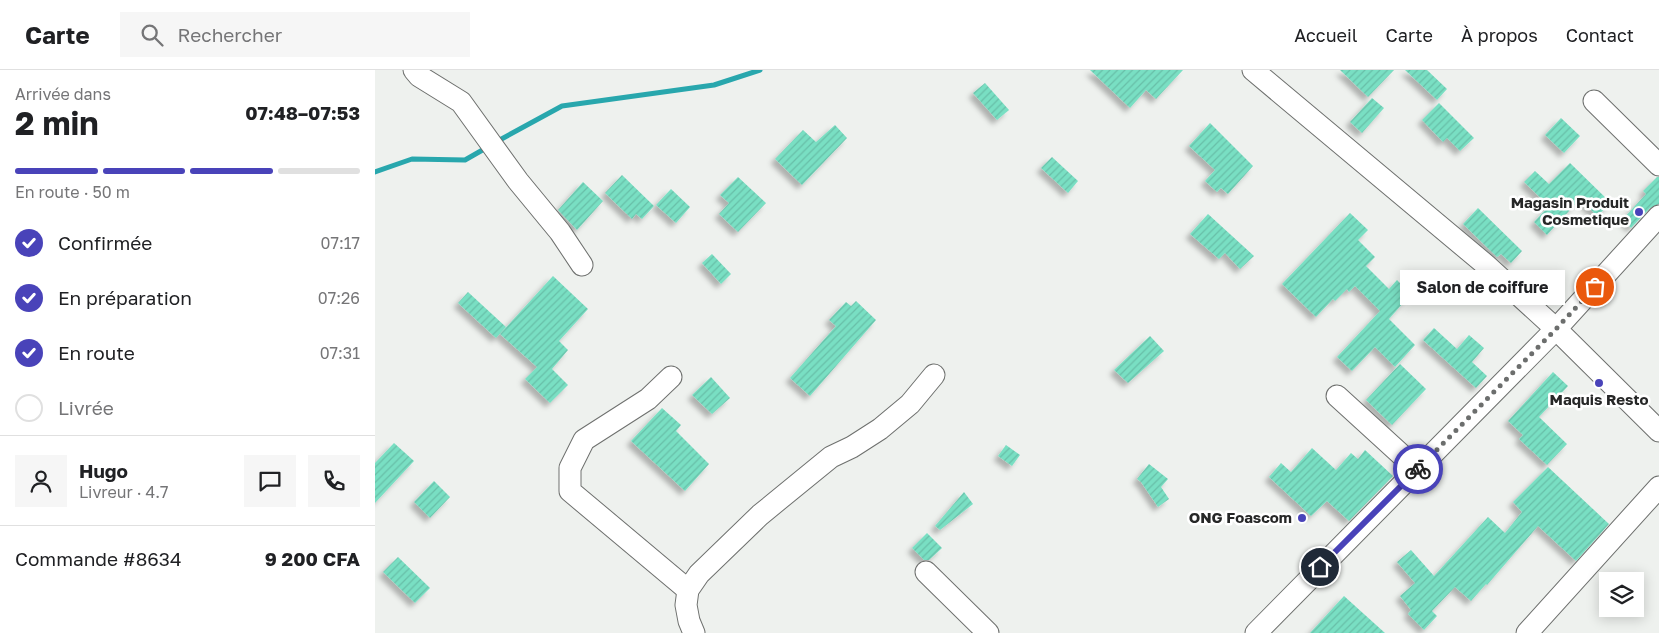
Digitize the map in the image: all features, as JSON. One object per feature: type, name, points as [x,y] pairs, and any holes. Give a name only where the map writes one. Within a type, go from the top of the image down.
[{"type":"street","points":[[414,70],[419,76],[461,102],[518,181],[560,232],[582,264]]},
{"type":"street","points":[[1253,70],[1486,265],[1556,329],[1659,431]]},
{"type":"street","points":[[1594,101],[1659,165]]},
{"type":"street","points":[[1256,633],[1556,329],[1659,216]]},
{"type":"street","points":[[694,633],[689,621],[686,605],[688,590],[699,574],[760,515],[831,457],[880,429],[910,404],[934,375]]},
{"type":"street","points":[[671,377],[648,399],[584,440],[571,468],[570,491],[688,590]]},
{"type":"street","points":[[1337,396],[1417,469]]},
{"type":"street","points":[[1527,633],[1659,487]]},
{"type":"street","points":[[926,572],[988,633]]},
{"type":"building","points":[[1090,70],[1183,70],[1156,99],[1146,90],[1130,108]]},
{"type":"building","points":[[1340,70],[1394,70],[1368,97]]},
{"type":"building","points":[[1405,70],[1427,70],[1447,89],[1437,100]]},
{"type":"building","points":[[985,83],[1009,110],[997,120],[973,93]]},
{"type":"building","points":[[1372,98],[1384,108],[1362,133],[1350,122]]},
{"type":"building","points":[[1439,103],[1474,138],[1460,151],[1447,138],[1443,142],[1422,120]]},
{"type":"building","points":[[1561,118],[1580,136],[1564,153],[1545,135]]},
{"type":"building","points":[[1210,123],[1253,166],[1228,194],[1221,188],[1217,192],[1205,181],[1215,170],[1189,146]]},
{"type":"building","points":[[835,125],[847,138],[802,185],[775,159],[803,130],[816,142]]},
{"type":"building","points":[[1052,157],[1078,181],[1068,193],[1041,168]]},
{"type":"building","points":[[1570,163],[1611,203],[1597,216],[1580,199],[1547,235],[1534,222],[1549,206],[1524,182],[1535,171],[1549,184]]},
{"type":"building","points":[[622,175],[654,206],[642,219],[636,214],[632,219],[605,193]]},
{"type":"building","points":[[738,177],[766,203],[738,232],[719,214],[729,203],[720,195]]},
{"type":"building","points":[[1659,177],[1659,204],[1650,208],[1631,228],[1623,219],[1646,194],[1643,191]]},
{"type":"building","points":[[583,182],[603,201],[577,230],[558,210]]},
{"type":"building","points":[[671,189],[690,207],[676,223],[656,205]]},
{"type":"building","points":[[1478,208],[1522,251],[1511,263],[1501,254],[1497,257],[1463,224]]},
{"type":"building","points":[[1350,213],[1368,230],[1358,240],[1375,257],[1366,266],[1389,289],[1397,280],[1411,294],[1389,319],[1415,345],[1395,367],[1375,347],[1352,371],[1337,357],[1380,311],[1355,286],[1349,292],[1347,289],[1335,301],[1333,299],[1316,317],[1282,284]]},
{"type":"building","points":[[1208,214],[1254,256],[1240,269],[1225,253],[1219,259],[1190,234]]},
{"type":"building","points":[[712,254],[731,274],[721,284],[702,263]]},
{"type":"building","points":[[553,276],[588,309],[559,341],[568,350],[552,369],[568,385],[550,403],[525,379],[537,367],[500,334]]},
{"type":"building","points":[[468,292],[506,327],[496,338],[458,303]]},
{"type":"building","points":[[856,301],[876,320],[810,396],[790,378],[836,326],[829,320],[846,302],[851,306]]},
{"type":"building","points":[[1434,328],[1457,349],[1469,335],[1484,348],[1472,362],[1487,376],[1476,388],[1423,340]]},
{"type":"building","points":[[1150,336],[1164,351],[1128,383],[1114,370]]},
{"type":"building","points":[[1400,364],[1426,389],[1392,425],[1366,400]]},
{"type":"building","points":[[1553,372],[1568,386],[1539,417],[1567,444],[1547,465],[1519,439],[1523,435],[1508,421]]},
{"type":"building","points":[[711,377],[730,398],[712,414],[692,395]]},
{"type":"building","points":[[662,408],[681,425],[676,431],[709,464],[685,491],[631,441]]},
{"type":"building","points":[[394,443],[414,461],[375,503],[375,463]]},
{"type":"building","points":[[1006,445],[1020,455],[1012,466],[998,456]]},
{"type":"building","points":[[1312,448],[1336,470],[1351,453],[1358,459],[1365,450],[1393,476],[1349,521],[1327,501],[1311,516],[1269,477],[1281,463],[1291,472]]},
{"type":"building","points":[[1149,464],[1168,479],[1161,487],[1169,499],[1158,507],[1137,479]]},
{"type":"building","points":[[1548,467],[1609,524],[1576,561],[1538,526],[1471,601],[1455,587],[1432,611],[1437,616],[1424,630],[1408,614],[1411,610],[1400,596],[1415,583],[1397,562],[1411,550],[1434,576],[1488,517],[1505,533],[1522,512],[1513,502]]},
{"type":"building","points":[[434,481],[450,497],[430,518],[414,502]]},
{"type":"building","points":[[964,492],[973,504],[940,530],[935,526]]},
{"type":"building","points":[[927,533],[942,548],[929,560],[924,560],[912,548]]},
{"type":"building","points":[[398,557],[430,588],[415,603],[383,572]]},
{"type":"building","points":[[1344,596],[1385,633],[1310,633]]},
{"type":"waterway","points":[[496,142],[562,106],[714,85],[760,70]]},
{"type":"waterway","points":[[375,172],[412,159],[465,160],[486,148]]},
{"type":"way so far","points":[[1418,469],[1595,287]]},
{"type":"place","name":"Magasin Produit Cosmetique","points":[[1639,212]]},
{"type":"place","name":"Salon de coiffure","points":[[1595,287]]},
{"type":"place","name":"Maquis Resto","points":[[1599,383]]},
{"type":"place","name":"ONG Foascom","points":[[1302,518]]},
{"type":"route","points":[[1320,567],[1418,469]]}]
